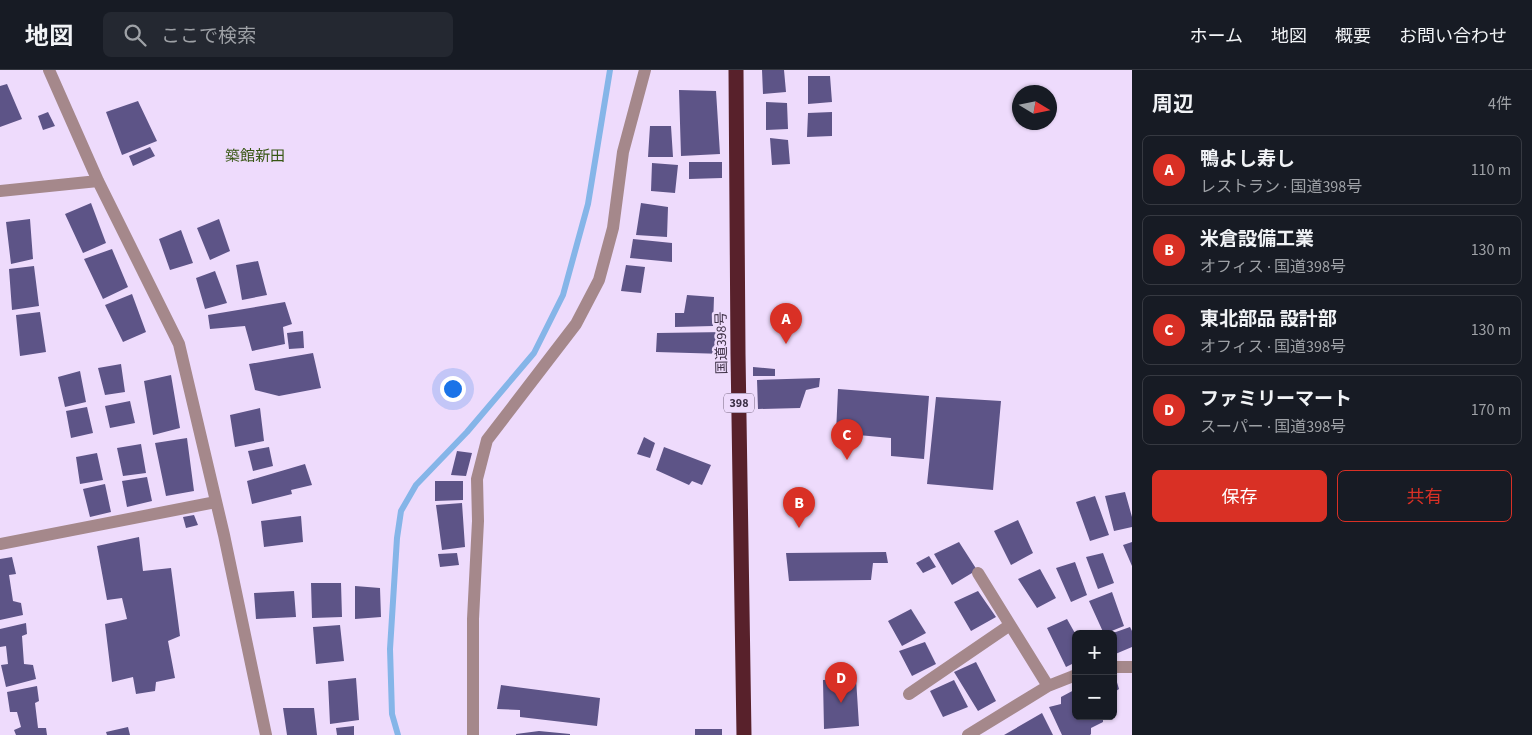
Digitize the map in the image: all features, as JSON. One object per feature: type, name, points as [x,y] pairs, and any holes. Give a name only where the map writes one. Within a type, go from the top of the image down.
[{"type":"highway","name":"国道398号","points":[[736,70],[744,735]]},
{"type":"street","points":[[49,70],[98,181],[179,344],[216,502],[266,735]]},
{"type":"street","points":[[473,735],[473,620],[478,521],[477,479],[487,440],[576,324],[599,280],[613,228],[623,152],[645,70]]},
{"type":"street","points":[[0,190],[98,181]]},
{"type":"street","points":[[0,544],[216,502]]},
{"type":"street","points":[[978,573],[1048,686]]},
{"type":"street","points":[[909,694],[1010,625]]},
{"type":"street","points":[[1117,667],[1132,667]]},
{"type":"street","points":[[968,735],[1048,686],[1072,677]]},
{"type":"building","points":[[762,70],[784,70],[786,92],[763,94]]},
{"type":"building","points":[[808,76],[830,76],[832,102],[808,104]]},
{"type":"building","points":[[7,84],[22,119],[0,127],[0,86]]},
{"type":"building","points":[[679,90],[716,91],[720,154],[681,156]]},
{"type":"building","points":[[138,101],[157,141],[122,155],[106,112]]},
{"type":"building","points":[[766,102],[787,103],[788,129],[766,130]]},
{"type":"building","points":[[48,112],[55,126],[43,130],[38,116]]},
{"type":"building","points":[[832,112],[832,136],[807,137],[808,113]]},
{"type":"building","points":[[650,126],[671,126],[673,157],[648,157]]},
{"type":"building","points":[[770,138],[788,140],[790,164],[772,165]]},
{"type":"building","points":[[150,147],[155,156],[133,166],[129,156]]},
{"type":"building","points":[[689,162],[722,162],[722,178],[689,179]]},
{"type":"building","points":[[652,163],[678,165],[675,193],[651,191]]},
{"type":"building","points":[[91,203],[106,243],[83,253],[65,214]]},
{"type":"building","points":[[641,203],[668,207],[667,237],[636,235]]},
{"type":"building","points":[[30,219],[33,259],[11,264],[6,222]]},
{"type":"building","points":[[219,219],[230,251],[210,260],[197,228]]},
{"type":"building","points":[[181,230],[193,263],[170,270],[159,239]]},
{"type":"building","points":[[633,239],[672,243],[672,262],[630,258]]},
{"type":"building","points":[[112,249],[128,287],[103,299],[84,259]]},
{"type":"building","points":[[258,261],[267,295],[242,300],[236,265]]},
{"type":"building","points":[[626,265],[645,267],[641,293],[621,291]]},
{"type":"building","points":[[34,266],[39,306],[12,310],[9,269]]},
{"type":"building","points":[[215,271],[227,303],[205,309],[196,278]]},
{"type":"building","points":[[132,294],[146,332],[123,342],[105,305]]},
{"type":"building","points":[[687,295],[714,297],[713,326],[675,327],[675,313],[684,313]]},
{"type":"building","points":[[285,302],[292,324],[283,327],[285,344],[252,351],[245,326],[210,329],[208,315]]},
{"type":"building","points":[[40,312],[46,352],[20,356],[16,315]]},
{"type":"building","points":[[303,331],[304,348],[289,349],[287,333]]},
{"type":"building","points":[[726,332],[725,354],[656,352],[657,333]]},
{"type":"building","points":[[313,353],[321,388],[279,396],[255,390],[249,364]]},
{"type":"building","points":[[121,364],[125,392],[105,395],[98,368]]},
{"type":"building","points":[[753,367],[775,369],[775,376],[753,376]]},
{"type":"building","points":[[80,371],[86,402],[65,407],[58,377]]},
{"type":"building","points":[[171,375],[180,428],[153,435],[144,381]]},
{"type":"building","points":[[820,378],[819,387],[806,390],[800,408],[758,409],[757,380]]},
{"type":"building","points":[[838,389],[929,396],[924,459],[891,456],[891,438],[836,433]]},
{"type":"building","points":[[936,397],[1001,401],[993,490],[927,484]]},
{"type":"building","points":[[130,401],[135,423],[110,428],[105,406]]},
{"type":"building","points":[[87,407],[93,433],[71,438],[66,411]]},
{"type":"building","points":[[260,408],[264,441],[235,447],[230,415]]},
{"type":"building","points":[[644,437],[655,443],[650,458],[637,454]]},
{"type":"building","points":[[187,438],[194,491],[166,496],[155,443]]},
{"type":"building","points":[[141,444],[146,473],[123,476],[117,448]]},
{"type":"building","points":[[269,447],[273,466],[253,471],[248,451]]},
{"type":"building","points":[[664,447],[711,465],[702,485],[692,481],[689,485],[656,470]]},
{"type":"building","points":[[457,451],[472,453],[466,476],[451,475]]},
{"type":"building","points":[[97,453],[103,480],[80,484],[76,457]]},
{"type":"building","points":[[305,464],[312,485],[291,490],[292,494],[252,504],[247,481]]},
{"type":"building","points":[[147,477],[152,501],[127,507],[122,481]]},
{"type":"building","points":[[435,481],[463,481],[463,500],[435,501]]},
{"type":"building","points":[[105,484],[111,512],[90,517],[83,489]]},
{"type":"building","points":[[1125,492],[1132,517],[1132,527],[1114,531],[1105,496]]},
{"type":"building","points":[[1095,496],[1109,535],[1090,541],[1076,502]]},
{"type":"building","points":[[462,503],[465,547],[442,550],[436,505]]},
{"type":"building","points":[[194,515],[198,525],[186,528],[183,517]]},
{"type":"building","points":[[301,516],[303,542],[264,547],[261,521]]},
{"type":"building","points":[[1018,520],[1033,553],[1011,565],[994,531]]},
{"type":"building","points":[[139,537],[143,571],[171,568],[180,636],[168,641],[175,678],[156,682],[155,691],[136,694],[133,677],[112,682],[105,624],[127,619],[122,598],[107,600],[97,546]]},
{"type":"building","points":[[959,542],[977,570],[952,585],[934,554]]},
{"type":"building","points":[[1132,542],[1132,566],[1123,545]]},
{"type":"building","points":[[886,552],[888,563],[873,563],[871,580],[789,581],[786,553]]},
{"type":"building","points":[[457,553],[459,565],[440,567],[438,554]]},
{"type":"building","points":[[1103,553],[1114,583],[1098,589],[1086,557]]},
{"type":"building","points":[[929,556],[936,567],[923,573],[916,563]]},
{"type":"building","points":[[12,557],[16,574],[9,575],[13,601],[21,603],[23,615],[0,620],[0,559]]},
{"type":"building","points":[[1075,562],[1087,595],[1071,602],[1056,568]]},
{"type":"building","points":[[1040,569],[1056,598],[1037,608],[1018,579]]},
{"type":"building","points":[[311,583],[341,583],[342,617],[312,618]]},
{"type":"building","points":[[355,586],[380,588],[381,617],[355,619]]},
{"type":"building","points":[[294,591],[296,617],[256,619],[254,593]]},
{"type":"building","points":[[978,591],[996,617],[971,631],[954,602]]},
{"type":"building","points":[[1112,592],[1124,626],[1114,630],[1102,630],[1089,601]]},
{"type":"building","points":[[911,609],[926,633],[902,646],[888,621]]},
{"type":"building","points":[[1067,619],[1073,630],[1072,664],[1066,667],[1047,628]]},
{"type":"building","points":[[26,623],[27,634],[22,636],[24,664],[33,665],[36,679],[6,687],[1,665],[8,664],[6,646],[0,647],[0,629]]},
{"type":"building","points":[[340,625],[344,661],[316,664],[313,627]]},
{"type":"building","points":[[1130,627],[1132,631],[1132,647],[1117,653],[1117,632]]},
{"type":"building","points":[[925,642],[936,664],[912,676],[899,651]]},
{"type":"building","points":[[976,662],[996,701],[978,711],[954,672]]},
{"type":"building","points":[[356,678],[359,720],[330,724],[328,681]]},
{"type":"building","points":[[856,678],[859,726],[824,729],[823,680]]},
{"type":"building","points":[[954,680],[968,707],[943,717],[930,691]]},
{"type":"building","points":[[501,685],[600,698],[597,726],[520,717],[520,710],[497,709]]},
{"type":"building","points":[[37,686],[39,701],[35,703],[38,728],[46,728],[47,735],[16,735],[14,730],[21,727],[17,712],[10,712],[7,692]]},
{"type":"building","points":[[1072,691],[1072,720],[1103,720],[1103,722],[1091,728],[1090,735],[1062,735],[1049,707],[1061,704],[1061,697]]},
{"type":"building","points":[[283,708],[314,708],[317,735],[287,735]]},
{"type":"building","points":[[1042,713],[1053,735],[1004,735]]},
{"type":"building","points":[[354,726],[354,735],[337,735],[336,728]]},
{"type":"building","points":[[128,727],[130,735],[107,735],[106,732]]},
{"type":"building","points":[[695,729],[722,729],[722,735],[695,735]]},
{"type":"building","points":[[539,731],[570,734],[570,735],[516,735]]},
{"type":"waterway","points":[[398,735],[392,714],[390,649],[397,538],[401,511],[416,485],[467,432],[534,353],[563,295],[588,204],[610,70]]},
{"type":"place","name":"鴨よし寿し","points":[[786,344]]},
{"type":"place","name":"東北部品 設計部","points":[[847,460]]},
{"type":"place","name":"米倉設備工業","points":[[799,528]]},
{"type":"place","name":"ファミリーマート","points":[[841,703]]},
{"type":"district","name":"築館新田","points":[[255,156]]}]
